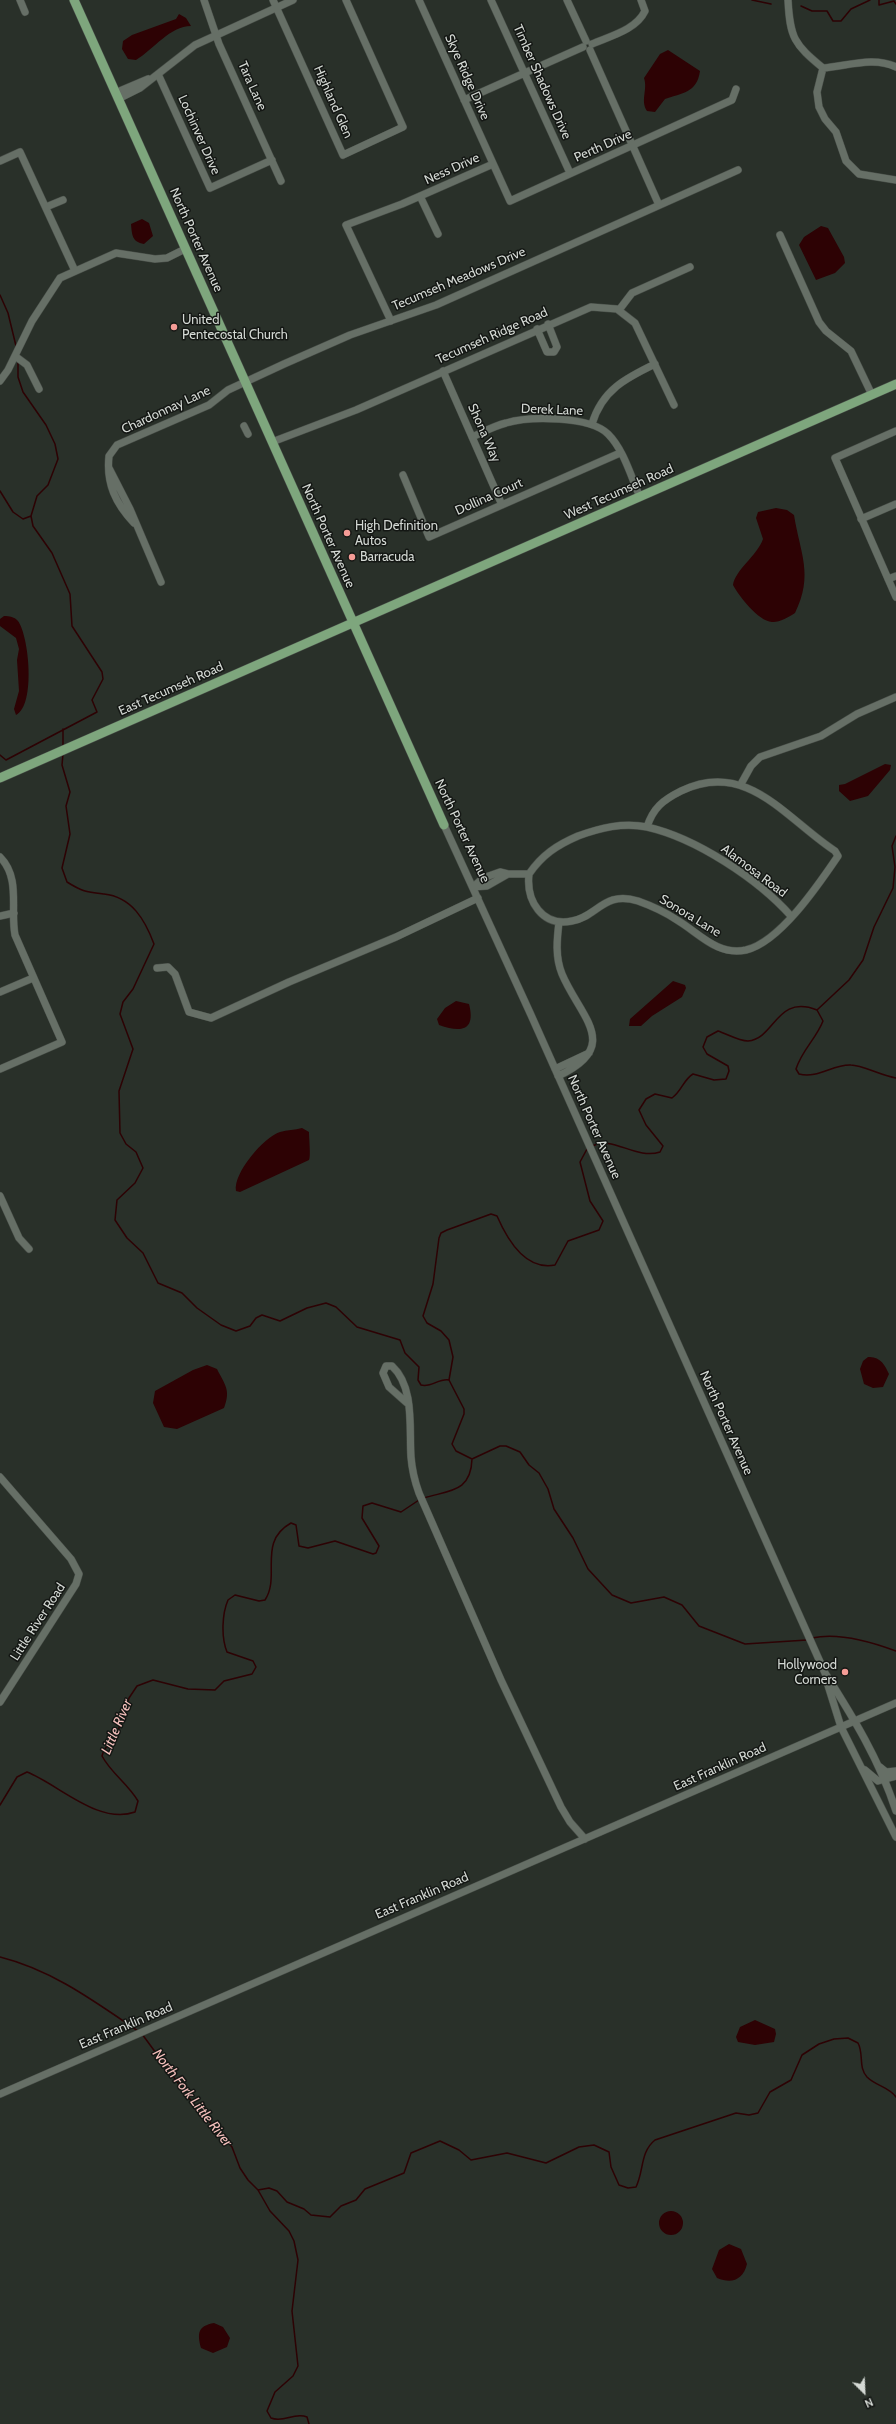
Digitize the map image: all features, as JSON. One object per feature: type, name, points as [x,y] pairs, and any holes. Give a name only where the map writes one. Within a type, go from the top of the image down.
[{"type":"main road","name":"North Porter Avenue","points":[[74,0],[444,825]]},
{"type":"main road","name":"West Tecumseh Road","points":[[353,623],[896,384]]},
{"type":"main road","name":"East Tecumseh Road","points":[[0,778],[353,623]]},
{"type":"street","points":[[20,0],[25,12]]},
{"type":"street","name":"Tara Lane","points":[[204,0],[216,35],[282,181]]},
{"type":"street","name":"Highland Glen","points":[[274,0],[343,155],[403,127],[346,0]]},
{"type":"street","points":[[117,96],[157,75],[195,46],[293,0]]},
{"type":"street","name":"Skye Ridge Drive","points":[[419,0],[493,164]]},
{"type":"street","name":"Timber Shadows Drive","points":[[491,0],[570,173]]},
{"type":"street","points":[[568,0],[659,205]]},
{"type":"street","points":[[464,100],[634,25],[642,18],[645,11],[641,0]]},
{"type":"street","points":[[788,0],[789,23],[801,50],[823,68],[886,62],[896,67]]},
{"type":"street","points":[[823,68],[817,92],[819,107],[825,119],[836,132],[846,161],[859,174],[896,180]]},
{"type":"street","name":"Lochinver Drive","points":[[157,75],[210,188],[272,160]]},
{"type":"street","name":"Perth Drive","points":[[493,164],[510,201],[732,100],[736,89]]},
{"type":"street","points":[[0,161],[20,152],[75,271]]},
{"type":"street","name":"Ness Drive","points":[[390,321],[346,226],[493,164]]},
{"type":"street","name":"Tecumseh Meadows Drive","points":[[245,382],[335,341],[436,305],[738,170]]},
{"type":"street","points":[[420,196],[438,234]]},
{"type":"street","points":[[46,207],[62,200]]},
{"type":"street","points":[[780,235],[819,322],[826,331],[851,351],[872,395]]},
{"type":"street","points":[[1,380],[18,355],[54,284],[60,278],[116,253],[160,259],[185,249]]},
{"type":"street","points":[[619,310],[632,293],[690,267]]},
{"type":"street","name":"Tecumseh Ridge Road","points":[[272,442],[349,413],[536,329],[591,307],[610,307],[619,310],[636,322],[674,405]]},
{"type":"street","points":[[536,329],[547,352],[554,352],[557,347],[548,324]]},
{"type":"street","points":[[18,355],[27,365],[39,389]]},
{"type":"street","points":[[592,424],[600,405],[615,386],[632,374],[655,364]]},
{"type":"street","name":"Shona Way","points":[[443,371],[502,505]]},
{"type":"street","name":"Chardonnay Lane","points":[[161,582],[115,477],[109,468],[109,456],[117,446],[209,405],[228,390],[245,382]]},
{"type":"street","name":"Derek Lane","points":[[472,437],[517,420],[581,421],[592,424],[609,435],[620,453],[640,497]]},
{"type":"street","points":[[244,426],[248,434]]},
{"type":"street","points":[[896,431],[835,458],[896,597]]},
{"type":"street","name":"Dollina Court","points":[[403,475],[429,537],[620,453]]},
{"type":"street","points":[[861,519],[896,504]]},
{"type":"street","points":[[888,579],[896,576]]},
{"type":"street","points":[[647,827],[651,815],[658,805],[684,790],[714,781],[741,784],[751,766],[760,757],[822,736],[857,714],[896,696]]},
{"type":"street","name":"Sonora Lane","points":[[559,922],[580,919],[603,903],[625,898],[657,909],[678,920],[706,943],[736,951],[756,947],[765,941],[791,916],[838,856],[835,851],[792,817],[741,784]]},
{"type":"street","name":"North Porter Avenue","points":[[444,825],[555,1069],[825,1673],[841,1727],[853,1754],[896,1837]]},
{"type":"street","name":"Alamosa Road","points":[[529,874],[541,858],[552,848],[569,840],[605,828],[620,825],[647,827],[710,854],[758,887],[791,916]]},
{"type":"street","points":[[0,857],[12,882],[15,900],[15,935],[62,1042],[0,1069]]},
{"type":"street","points":[[473,887],[487,886],[508,874],[529,874],[527,887],[533,905],[546,917],[559,922],[557,954],[562,973],[591,1027],[592,1044],[585,1060],[575,1069],[558,1076]]},
{"type":"street","points":[[157,968],[168,967],[175,974],[190,1012],[211,1018],[289,982],[396,937],[478,898]]},
{"type":"street","points":[[0,916],[14,913]]},
{"type":"street","points":[[0,992],[33,978]]},
{"type":"street","points":[[555,1069],[589,1053]]},
{"type":"street","points":[[0,1196],[19,1238],[29,1249]]},
{"type":"street","points":[[407,1403],[386,1383],[383,1373],[386,1366],[392,1366],[401,1376],[407,1403],[412,1468],[419,1493],[501,1680],[561,1807],[570,1822],[585,1839]]},
{"type":"street","name":"Little River Road","points":[[0,1477],[71,1559],[80,1574],[76,1584],[0,1702]]},
{"type":"street","name":"North Porter Avenue","points":[[825,1673],[855,1721],[879,1765],[886,1780],[896,1811]]},
{"type":"street","name":"East Franklin Road","points":[[0,2094],[896,1703]]},
{"type":"street","points":[[853,1754],[872,1777],[878,1781],[896,1776]]},
{"type":"street","points":[[879,1765],[886,1772],[896,1771]]},
{"type":"shaded area","points":[[179,14],[186,18],[191,26],[183,27],[169,34],[136,60],[128,59],[122,49],[123,41],[132,35],[176,19]]},
{"type":"shaded area","points":[[668,50],[700,71],[696,84],[688,91],[665,99],[655,112],[647,111],[644,103],[644,78],[660,54]]},
{"type":"shaded area","points":[[142,219],[149,223],[153,236],[144,244],[137,242],[133,237],[131,224]]},
{"type":"shaded area","points":[[821,226],[828,228],[844,257],[845,263],[835,273],[816,280],[799,245],[804,237]]},
{"type":"shaded area","points":[[776,508],[787,510],[794,515],[805,575],[801,599],[795,613],[777,622],[772,622],[767,621],[755,613],[744,601],[733,585],[738,574],[756,551],[763,539],[756,518],[758,512]]},
{"type":"shaded area","points":[[4,616],[12,617],[18,621],[22,629],[29,670],[26,698],[22,709],[16,715],[14,709],[19,691],[17,660],[19,649],[16,638],[0,626],[0,619]]},
{"type":"shaded area","points":[[885,764],[891,765],[890,770],[868,796],[850,801],[839,791],[839,785],[845,784]]},
{"type":"shaded area","points":[[673,981],[685,985],[686,988],[682,997],[652,1016],[641,1026],[629,1026],[630,1019]]},
{"type":"shaded area","points":[[456,1001],[469,1004],[471,1013],[468,1025],[465,1028],[454,1029],[439,1025],[437,1019],[445,1008]]},
{"type":"shaded area","points":[[302,1128],[309,1132],[309,1160],[240,1192],[236,1191],[236,1184],[239,1175],[258,1148],[273,1135],[280,1132]]},
{"type":"shaded area","points":[[868,1357],[876,1358],[884,1364],[889,1374],[883,1387],[873,1388],[864,1384],[860,1369],[863,1361]]},
{"type":"shaded area","points":[[207,1365],[217,1369],[225,1384],[227,1397],[224,1408],[177,1429],[164,1427],[153,1403],[155,1391],[193,1370]]},
{"type":"shaded area","points":[[755,2020],[775,2029],[776,2034],[774,2042],[755,2045],[738,2042],[736,2037],[740,2027]]},
{"type":"shaded area","points":[[671,2211],[679,2215],[683,2223],[679,2231],[671,2235],[663,2231],[659,2223],[663,2215]]},
{"type":"shaded area","points":[[729,2244],[741,2249],[747,2264],[743,2274],[740,2277],[727,2281],[717,2278],[712,2269],[719,2250]]},
{"type":"shaded area","points":[[214,2323],[223,2327],[230,2338],[227,2347],[213,2353],[201,2348],[199,2334],[202,2328]]},
{"type":"waterway","points":[[752,0],[771,4]]},
{"type":"waterway","points":[[801,6],[812,11],[827,11],[833,21],[841,21],[851,9],[870,0]]},
{"type":"waterway","points":[[879,0],[879,5],[894,1],[896,4]]},
{"type":"waterway","points":[[0,295],[8,313],[16,346]]},
{"type":"waterway","points":[[0,755],[6,760],[97,712],[92,700],[103,679],[102,672],[72,626],[70,594],[52,553],[33,526],[31,516],[37,496],[48,485],[58,459],[55,444],[46,425],[23,392],[18,377],[18,362]]},
{"type":"waterway","points":[[0,491],[13,512],[23,519],[31,516]]},
{"type":"waterway","points":[[63,729],[63,746]]},
{"type":"waterway","points":[[63,754],[62,765],[70,792],[66,806],[70,834],[62,868],[67,882],[85,891],[114,896],[130,905],[142,918],[154,944],[133,989],[123,1002],[120,1014],[133,1049],[119,1091],[120,1133],[126,1144],[136,1152],[143,1168],[135,1183],[117,1200],[115,1220],[127,1238],[143,1253],[158,1283],[182,1293],[197,1308],[221,1325],[236,1331],[250,1326],[256,1318],[262,1315],[280,1321],[307,1308],[326,1303],[336,1307],[357,1327],[400,1340],[405,1353],[419,1367],[418,1380],[421,1385],[425,1386],[442,1380],[449,1380]]},
{"type":"waterway","points":[[817,1010],[849,980],[863,960],[874,927],[893,888],[895,867],[892,846],[896,836]]},
{"type":"waterway","name":"Little River","points":[[592,1146],[600,1143],[608,1143],[642,1153],[651,1154],[660,1152],[663,1146],[646,1125],[639,1110],[646,1099],[655,1094],[672,1098],[687,1079],[693,1074],[714,1080],[726,1079],[729,1071],[728,1066],[707,1054],[703,1047],[707,1037],[718,1031],[744,1041],[757,1038],[764,1033],[784,1012],[793,1008],[803,1007],[817,1010],[823,1021],[799,1062],[796,1069],[799,1074],[813,1075],[844,1065],[856,1065],[896,1078]]},
{"type":"waterway","name":"Little River","points":[[472,1459],[456,1451],[452,1444],[464,1414],[464,1409],[449,1380],[453,1357],[449,1340],[441,1331],[427,1323],[423,1316],[433,1284],[439,1238],[441,1233],[447,1230],[491,1214],[497,1216],[512,1243],[526,1258],[544,1266],[555,1265],[568,1241],[599,1230],[603,1221],[590,1201],[580,1162],[587,1149]]},
{"type":"waterway","points":[[472,1459],[500,1446],[506,1446],[520,1452],[529,1465],[539,1473],[548,1489],[554,1509],[573,1538],[588,1569],[612,1595],[631,1603],[664,1597],[682,1605],[699,1626],[745,1644],[807,1640]]},
{"type":"waterway","name":"Little River","points":[[424,1498],[450,1491],[463,1484],[468,1478],[471,1470],[472,1459]]},
{"type":"waterway","name":"Little River","points":[[0,1805],[17,1777],[27,1772],[93,1808],[107,1813],[121,1815],[135,1812],[138,1801],[110,1768],[102,1756],[104,1750],[117,1734],[129,1698],[137,1686],[153,1680],[188,1689],[215,1690],[224,1681],[252,1674],[256,1667],[253,1661],[227,1652],[223,1633],[224,1612],[228,1600],[235,1595],[259,1601],[265,1600],[271,1581],[272,1549],[275,1540],[281,1531],[291,1523],[296,1525],[299,1546],[308,1548],[335,1541],[373,1554],[376,1553],[379,1546],[362,1518],[363,1506],[372,1503],[401,1512],[419,1500]]},
{"type":"waterway","points":[[812,1638],[822,1636],[844,1637],[866,1641],[896,1651]]},
{"type":"waterway","name":"North Fork Little River","points":[[0,1957],[55,1978],[89,1998],[138,2031]]},
{"type":"waterway","name":"North Fork Little River","points":[[142,2034],[192,2102],[232,2147],[240,2168],[248,2180],[258,2190],[270,2211],[289,2231],[294,2241],[298,2260],[292,2311],[298,2366],[293,2376],[275,2392],[267,2411],[271,2418],[276,2419],[298,2416],[307,2417],[309,2424]]},
{"type":"waterway","points":[[258,2190],[269,2188],[277,2191],[287,2202],[304,2209],[311,2215],[330,2217],[341,2206],[356,2200],[365,2189],[404,2173],[411,2153],[440,2141],[459,2150],[471,2160],[507,2153],[546,2163],[579,2147],[594,2145],[609,2152],[611,2167],[619,2185],[628,2188],[636,2187],[647,2150],[655,2140],[736,2113],[749,2115],[758,2113],[770,2092],[791,2080],[802,2055],[819,2044],[834,2039],[848,2038],[858,2043],[864,2073],[874,2083],[890,2091],[896,2097]]},
{"type":"place","name":"United Pentecostal Church","points":[[174,327]]},
{"type":"place","name":"High Definition Autos","points":[[347,533]]},
{"type":"place","name":"Barracuda","points":[[352,557]]},
{"type":"place","name":"Hollywood Corners","points":[[845,1672]]}]
